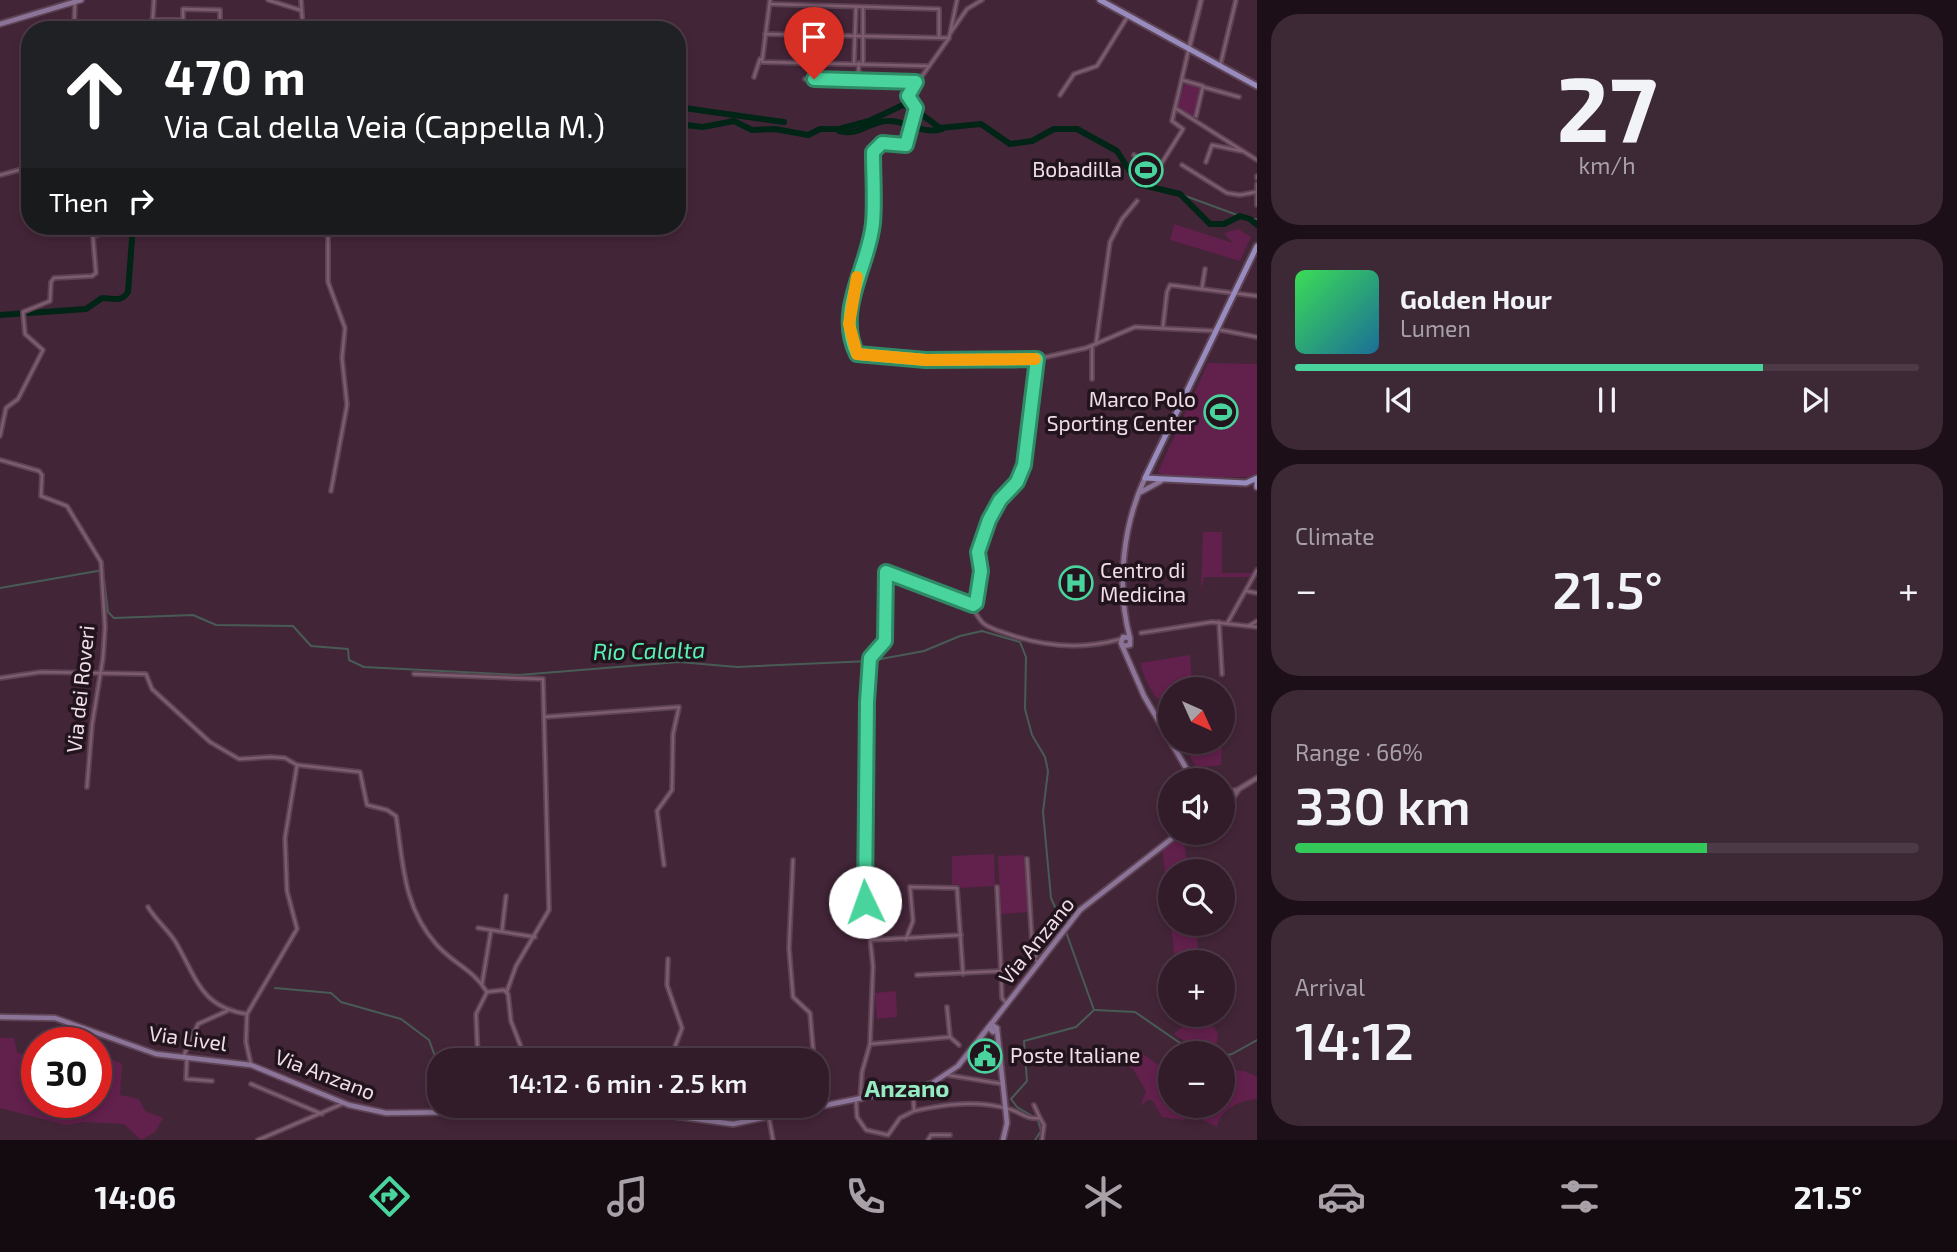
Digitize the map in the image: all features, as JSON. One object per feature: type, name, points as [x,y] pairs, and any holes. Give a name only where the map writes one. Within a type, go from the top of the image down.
[{"type":"main road","points":[[1100,0],[1257,86]]},
{"type":"main road","points":[[0,24],[77,1]]},
{"type":"main road","points":[[1136,678],[1129,651],[1131,642],[1126,607],[1125,541],[1136,498],[1257,246]]},
{"type":"main road","points":[[1152,463],[1154,476],[1161,481]]},
{"type":"main road","points":[[1145,478],[1161,481],[1247,482],[1257,478],[1257,487],[1247,482]]},
{"type":"main road","points":[[1136,498],[1146,486],[1161,481]]},
{"type":"main road","points":[[1126,607],[1122,642],[1136,678],[1185,768]]},
{"type":"main road","points":[[1122,642],[1131,642]]},
{"type":"main road","points":[[1122,642],[1131,642]]},
{"type":"main road","name":"Via Anzano","points":[[829,1106],[913,1089],[947,1075],[983,1035],[993,1028],[1007,1004],[1066,926],[1096,895],[1163,845]]},
{"type":"main road","name":"Via Livel","points":[[0,1017],[55,1018],[145,1051],[251,1065]]},
{"type":"main road","points":[[993,1028],[1000,1040],[1004,1084],[1007,1128],[1003,1140]]},
{"type":"main road","name":"Via Anzano","points":[[251,1065],[344,1103],[392,1114],[427,1114]]},
{"type":"main road","name":"Via Anzano","points":[[694,1118],[725,1124],[766,1118]]},
{"type":"street","points":[[154,0],[152,20],[183,20],[183,9],[220,10],[220,21]]},
{"type":"street","points":[[268,0],[300,10]]},
{"type":"street","points":[[301,0],[302,21]]},
{"type":"street","points":[[858,80],[863,34],[860,0]]},
{"type":"street","points":[[957,0],[949,38],[908,96],[916,110],[906,145],[882,143],[873,152],[873,224],[853,293],[849,324],[857,354],[926,360],[1037,359],[1094,345],[1131,327],[1218,330],[1257,337]]},
{"type":"street","points":[[950,33],[967,9],[982,0]]},
{"type":"street","points":[[1134,155],[1158,169],[1183,129],[1172,121],[1200,0]]},
{"type":"street","points":[[1220,65],[1236,0]]},
{"type":"street","points":[[75,21],[77,1]]},
{"type":"street","points":[[754,77],[755,66],[761,60],[770,2],[939,9],[939,37]]},
{"type":"street","points":[[854,63],[860,7]]},
{"type":"street","points":[[1060,95],[1074,74],[1097,66],[1129,15]]},
{"type":"street","points":[[765,34],[863,34],[949,38]]},
{"type":"street","points":[[761,60],[927,66]]},
{"type":"street","points":[[805,79],[916,82]]},
{"type":"street","points":[[1182,80],[1239,97]]},
{"type":"street","points":[[1196,116],[1203,87]]},
{"type":"street","points":[[1175,108],[1257,160]]},
{"type":"street","points":[[1206,162],[1212,145],[1244,152]]},
{"type":"street","points":[[1182,165],[1228,194],[1256,192]]},
{"type":"street","points":[[0,175],[21,169]]},
{"type":"street","points":[[1257,184],[1257,205]]},
{"type":"street","points":[[1092,379],[1094,345],[1110,242],[1122,219],[1137,201]]},
{"type":"street","points":[[328,235],[328,282],[345,328],[342,358],[347,404],[331,492]]},
{"type":"street","points":[[0,436],[6,408],[18,398],[43,350],[25,334],[22,313],[50,301],[54,278],[95,274],[96,236]]},
{"type":"street","points":[[1202,288],[1205,269]]},
{"type":"street","points":[[1163,327],[1168,287],[1235,291],[1257,296]]},
{"type":"street","points":[[973,605],[978,600],[981,571],[978,552],[992,510],[1017,482],[1024,465],[1037,359]]},
{"type":"street","name":"Via dei Roveri","points":[[0,460],[39,471],[42,475],[41,496],[67,506],[102,570],[105,627],[87,787]]},
{"type":"street","points":[[1227,623],[1257,570]]},
{"type":"street","points":[[1040,1118],[1029,1119],[1006,1108],[950,1102],[914,1111],[900,1118],[893,1133],[884,1136],[866,1130],[857,1117],[862,1072],[870,1044],[873,966],[863,871],[870,661],[885,641],[886,573],[973,605],[982,622],[991,628],[1040,645],[1122,642]]},
{"type":"street","points":[[1246,591],[1257,593]]},
{"type":"street","points":[[1248,626],[1257,621]]},
{"type":"street","points":[[1219,622],[1222,674]]},
{"type":"street","points":[[1141,633],[1219,622],[1257,627]]},
{"type":"street","points":[[0,678],[41,672],[148,675],[152,689],[210,742],[239,759],[285,758],[297,765],[344,768],[360,772],[367,805],[387,810],[396,817],[397,841],[414,912],[438,947],[468,968],[487,992]]},
{"type":"street","points":[[414,674],[543,679],[549,911],[516,966],[507,991],[513,1027],[521,1048]]},
{"type":"street","points":[[544,717],[678,707],[673,734],[672,790],[657,811],[664,865]]},
{"type":"street","points":[[251,1065],[246,1039],[247,1014],[297,929],[287,891],[285,822],[297,765]]},
{"type":"street","points":[[1235,790],[1257,778]]},
{"type":"street","points":[[1235,795],[1239,789]]},
{"type":"street","points":[[1027,859],[1032,942],[1041,949],[1034,959],[1038,962]]},
{"type":"street","points":[[793,860],[789,948],[793,997],[810,1013],[813,1048]]},
{"type":"street","points":[[906,939],[913,921],[910,887],[957,888],[963,974]]},
{"type":"street","points":[[997,887],[1002,994],[1007,1004]]},
{"type":"street","points":[[502,931],[506,896]]},
{"type":"street","points":[[148,907],[173,938],[208,1000],[227,1011],[247,1014]]},
{"type":"street","points":[[478,928],[535,937]]},
{"type":"street","points":[[482,984],[491,930]]},
{"type":"street","points":[[871,940],[961,934]]},
{"type":"street","points":[[668,959],[667,985],[682,1028],[674,1048]]},
{"type":"street","points":[[917,975],[1001,971]]},
{"type":"street","points":[[487,992],[507,991]]},
{"type":"street","points":[[477,1048],[476,1014],[487,992]]},
{"type":"street","points":[[1002,994],[1011,999]]},
{"type":"street","points":[[947,1007],[950,1037],[959,1045]]},
{"type":"street","points":[[212,1081],[186,1079],[185,1057],[198,1024],[227,1011]]},
{"type":"street","points":[[870,1044],[950,1037]]},
{"type":"street","points":[[947,1075],[1004,1084]]},
{"type":"street","points":[[251,1084],[322,1114]]},
{"type":"street","points":[[913,1089],[914,1111]]},
{"type":"street","points":[[258,1140],[344,1103]]},
{"type":"street","points":[[1034,1105],[1044,1125],[1042,1140]]},
{"type":"street","points":[[771,1118],[773,1140]]},
{"type":"street","points":[[928,1140],[932,1135],[950,1135]]},
{"type":"shaded area","points":[[1185,83],[1200,88],[1193,117],[1178,107]]},
{"type":"shaded area","points":[[1174,224],[1233,243],[1224,233],[1238,229],[1251,237],[1240,261],[1170,240]]},
{"type":"shaded area","name":"Marco Polo Sporting Center","points":[[1208,363],[1257,364],[1257,473],[1251,477],[1167,477],[1158,472]]},
{"type":"shaded area","points":[[1203,532],[1222,532],[1222,573],[1253,573],[1251,577],[1204,577],[1201,591]]},
{"type":"shaded area","points":[[1190,655],[1191,677],[1158,677],[1156,698],[1145,679],[1140,663]]},
{"type":"shaded area","points":[[1189,754],[1221,754],[1221,765],[1196,767]]},
{"type":"shaded area","points":[[1166,845],[1184,845],[1186,859],[1163,859],[1162,848]]},
{"type":"shaded area","points":[[994,854],[995,886],[960,888],[959,884],[952,885],[952,856]]},
{"type":"shaded area","points":[[1025,855],[1029,912],[1001,914],[998,856]]},
{"type":"shaded area","points":[[1172,936],[1197,936],[1198,950],[1174,950]]},
{"type":"shaded area","points":[[896,991],[897,1017],[877,1019],[875,993]]},
{"type":"shaded area","points":[[1182,1027],[1213,1027],[1218,1032],[1217,1041],[1184,1041],[1174,1034]]},
{"type":"shaded area","points":[[0,1038],[14,1038],[17,1052],[21,1053],[21,1113],[0,1108]]},
{"type":"shaded area","points":[[1112,1050],[1142,1053],[1158,1065],[1158,1110],[1152,1100],[1147,1100],[1140,1107],[1146,1091],[1133,1069]]},
{"type":"shaded area","points":[[112,1059],[122,1064],[120,1095],[139,1099],[145,1111],[163,1118],[155,1132],[141,1140],[124,1124],[83,1122],[66,1125],[39,1118],[112,1118]]},
{"type":"shaded area","points":[[1235,1071],[1245,1071],[1257,1077],[1257,1099],[1235,1106]]},
{"type":"shaded area","points":[[1199,1118],[1220,1118],[1217,1127]]},
{"type":"waterway","points":[[686,125],[703,127],[734,121],[752,130],[775,129],[808,135],[820,129],[839,129],[869,121],[903,105],[914,109],[940,128],[981,124],[1010,144],[1032,141],[1054,129],[1077,129],[1117,151],[1138,184],[1180,194],[1210,224],[1224,224],[1240,216],[1257,225]]},
{"type":"waterway","points":[[686,108],[784,122]]},
{"type":"waterway","points":[[839,131],[852,132],[888,121],[920,129],[942,129]]},
{"type":"waterway","points":[[1180,194],[1240,216]]},
{"type":"waterway","points":[[1250,219],[1257,219]]},
{"type":"waterway","points":[[0,315],[86,309],[102,298],[123,298],[128,292],[132,235]]},
{"type":"waterway","name":"Rio Calalta","points":[[0,588],[103,570],[108,612],[114,618],[193,615],[216,625],[293,626],[311,646],[348,649],[349,660],[364,667],[519,675],[679,662],[737,667],[870,661],[924,651],[960,636],[982,631],[1020,642],[1026,657],[1025,709],[1032,735],[1045,757],[1048,771],[1043,812],[1051,898],[1064,927]]},
{"type":"waterway","name":"Rio Calalta","points":[[1066,932],[1094,1010]]},
{"type":"waterway","points":[[275,988],[331,993],[341,1002],[401,1019],[429,1040],[432,1048]]},
{"type":"waterway","points":[[1095,1010],[1135,1012],[1177,1041]]},
{"type":"waterway","points":[[1034,1117],[1017,1107],[1011,1099],[1027,1081],[1024,1041],[1076,1027],[1093,1011]]},
{"type":"waterway","points":[[1235,1052],[1257,1040]]},
{"type":"waterway","points":[[1035,1140],[1041,1131],[1038,1120]]},
{"type":"slow traffic","points":[[857,277],[849,324],[857,354],[926,360],[1035,359]]},
{"type":"place","name":"Bobadilla","points":[[1146,170]]},
{"type":"place","name":"Marco Polo Sporting Center","points":[[1221,412]]},
{"type":"place","name":"Centro di Medicina","points":[[1076,583]]},
{"type":"place","name":"Poste Italiane","points":[[985,1056]]},
{"type":"district","name":"Anzano","points":[[907,1089]]},
{"type":"route","points":[[814,79],[916,82],[908,96],[908,100],[916,108],[906,145],[882,143],[873,152],[873,224],[853,293],[849,324],[857,354],[926,360],[1037,359],[1024,465],[1017,482],[992,510],[978,552],[981,571],[976,603],[973,605],[886,572],[885,641],[881,649],[870,658],[867,702],[867,818],[863,871],[865,902]]}]
